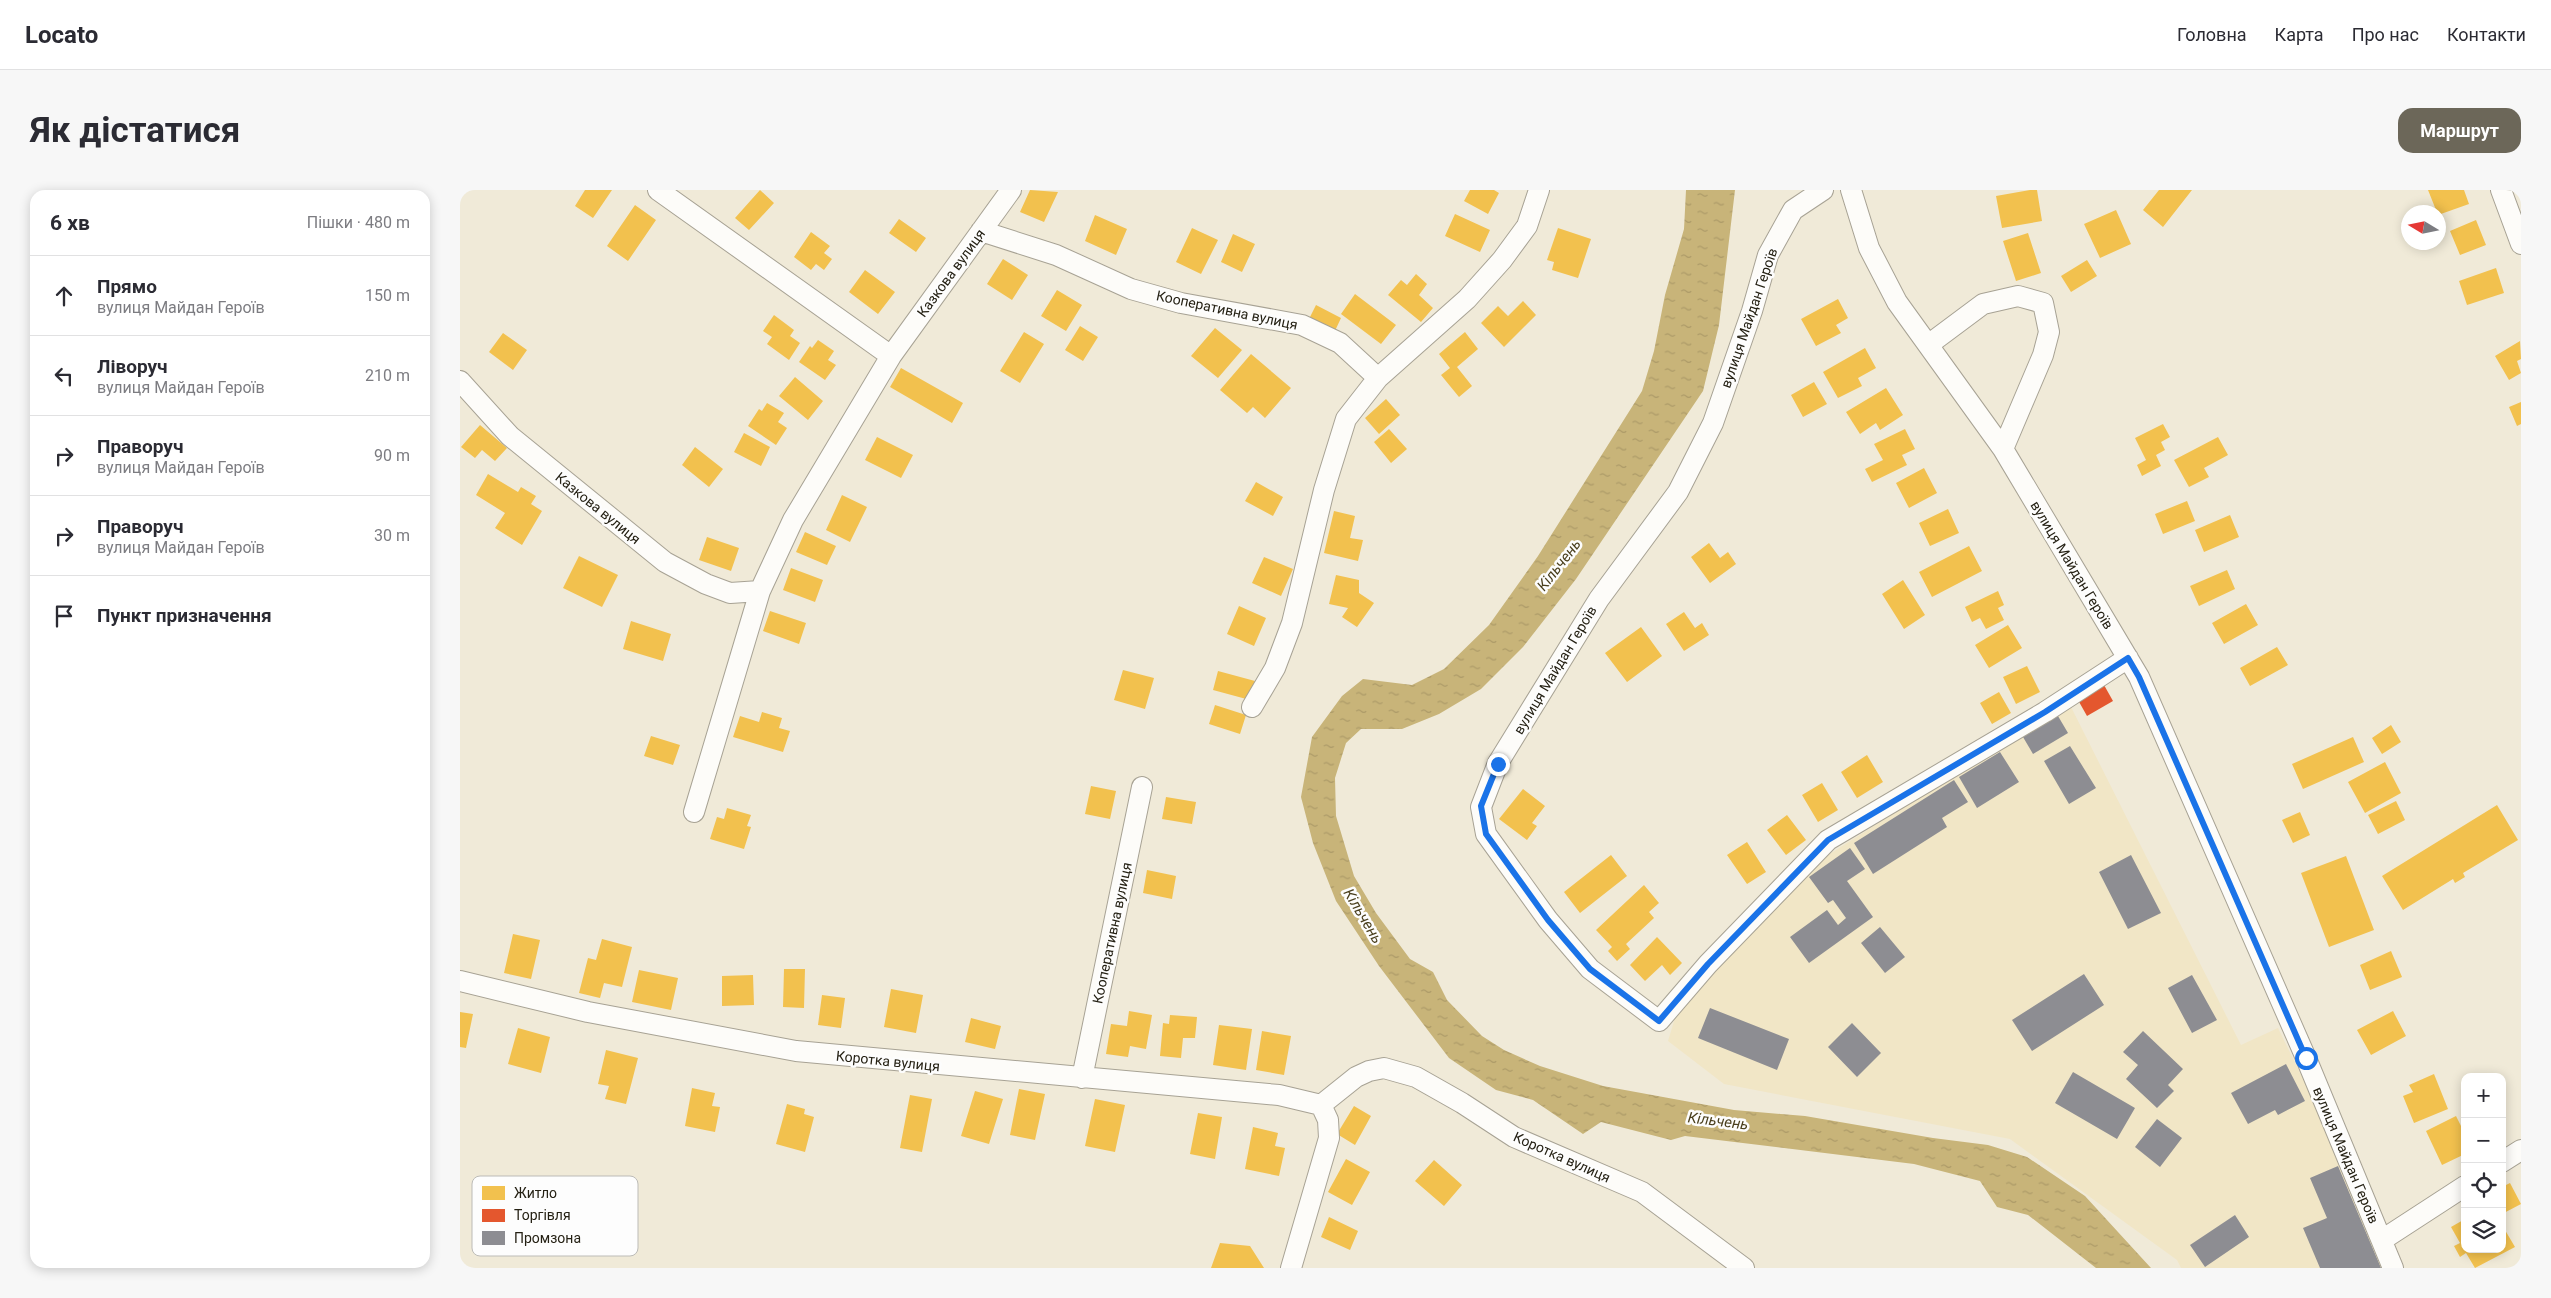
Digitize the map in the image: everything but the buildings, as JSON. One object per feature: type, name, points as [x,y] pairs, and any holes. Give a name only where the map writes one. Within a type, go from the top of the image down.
[{"type":"street","points":[[658,190],[891,356]]},
{"type":"street","name":"Казкова вулиця","points":[[694,812],[760,591],[793,520],[891,356],[1011,190]]},
{"type":"street","points":[[1252,707],[1275,668],[1292,623],[1324,490],[1346,419],[1378,378],[1467,299],[1502,260],[1527,226],[1540,190]]},
{"type":"street","name":"вулиця Майдан Героїв","points":[[1823,190],[1794,210],[1768,255],[1752,311],[1713,424],[1678,492],[1599,599],[1498,764],[1481,806],[1486,834],[1548,920],[1590,969],[1659,1021],[1708,964],[1828,840],[2045,712],[2128,658]]},
{"type":"street","name":"вулиця Майдан Героїв","points":[[1851,190],[1869,248],[1897,302],[2003,449],[2139,677],[2306,1058],[2393,1268]]},
{"type":"street","points":[[2501,190],[2521,244]]},
{"type":"street","name":"Кооперативна вулиця","points":[[981,231],[1056,255],[1131,288],[1172,301],[1302,325],[1340,343],[1378,378]]},
{"type":"street","points":[[1928,345],[1983,304],[2018,296],[2044,303],[2049,332],[2043,355],[2003,449]]},
{"type":"street","name":"Казкова вулиця","points":[[460,381],[510,436],[665,562],[706,584],[730,593],[760,591]]},
{"type":"street","name":"Кооперативна вулиця","points":[[1082,1078],[1142,787]]},
{"type":"street","name":"Коротка вулиця","points":[[460,981],[588,1012],[796,1051],[1279,1095],[1321,1105],[1356,1077],[1369,1070],[1384,1068],[1416,1077],[1462,1103],[1514,1137],[1642,1192],[1744,1268]]},
{"type":"street","points":[[1291,1268],[1328,1138],[1328,1120],[1321,1105]]},
{"type":"street","points":[[2506,1159],[2521,1150]]},
{"type":"street","points":[[2382,1240],[2461,1189]]},
{"type":"shaded area","points":[[2069,703],[2241,1045],[2278,1028],[2344,1163],[2386,1268],[2181,1268],[2177,1260],[2010,1139],[1724,1084],[1668,1041],[1678,1008],[1820,860]]},
{"type":"water","name":"Кільчень","points":[[1686,190],[1735,190],[1719,325],[1703,391],[1576,579],[1523,647],[1481,689],[1439,714],[1402,729],[1361,729],[1346,743],[1335,778],[1336,816],[1354,876],[1376,913],[1410,959],[1433,972],[1447,1000],[1482,1036],[1504,1050],[1540,1066],[1603,1086],[1734,1110],[1805,1116],[1933,1138],[1988,1145],[2027,1157],[2085,1196],[2151,1268],[2096,1268],[2028,1215],[1997,1207],[1980,1181],[1914,1164],[1685,1136],[1671,1140],[1601,1122],[1583,1134],[1533,1100],[1496,1090],[1449,1058],[1379,966],[1336,901],[1313,843],[1301,797],[1312,737],[1342,696],[1363,679],[1412,685],[1444,669],[1489,625],[1538,556],[1642,391],[1654,351],[1665,295],[1684,229]]},
{"type":"route","points":[[1498,764],[1481,806],[1486,834],[1509,869],[1548,920],[1590,969],[1659,1021],[1708,964],[1828,840],[2045,712],[2128,658],[2139,677],[2306,1058]]}]
